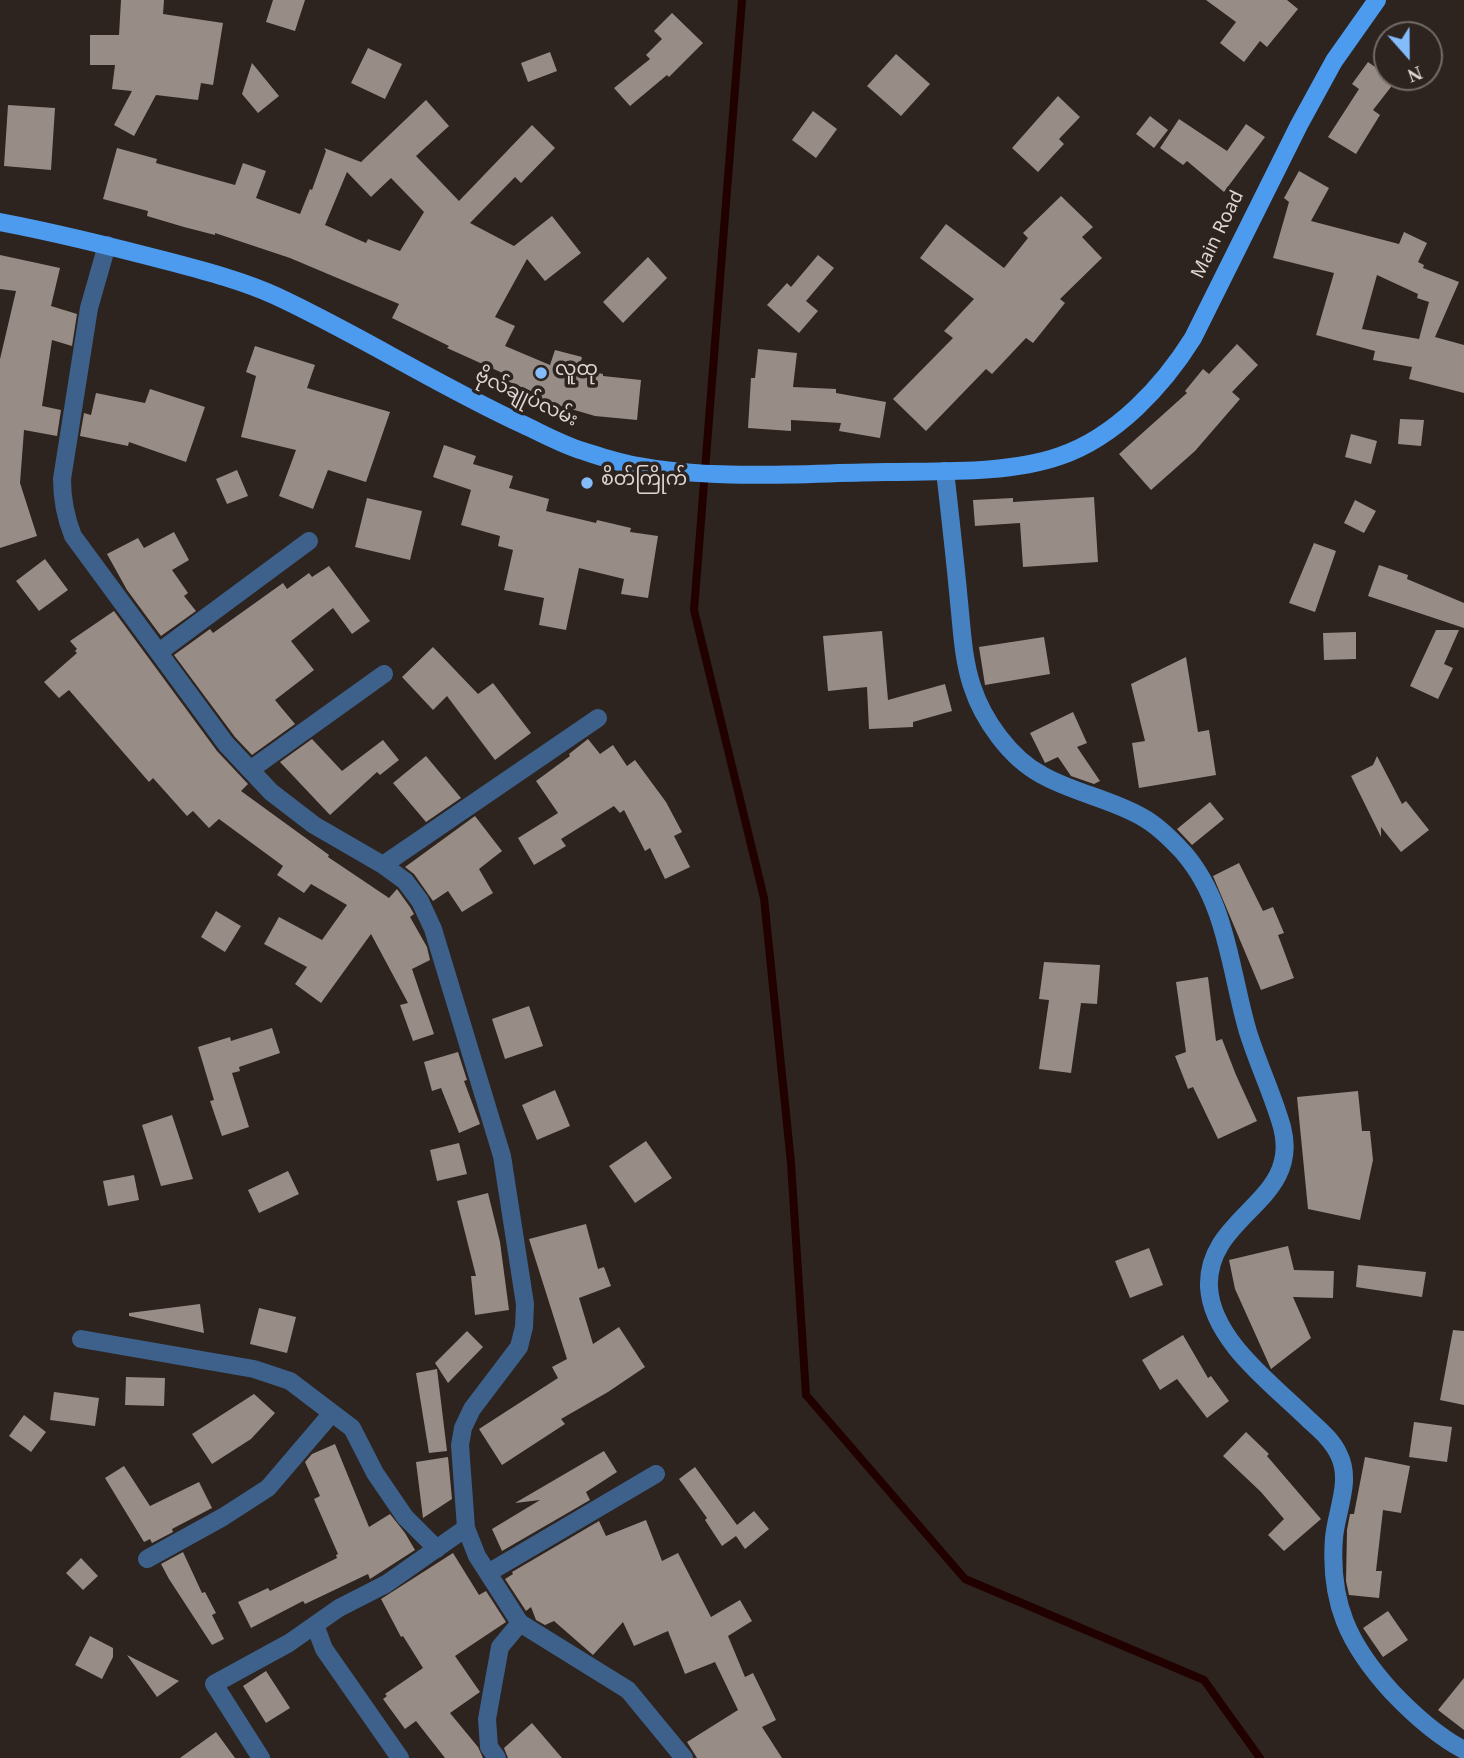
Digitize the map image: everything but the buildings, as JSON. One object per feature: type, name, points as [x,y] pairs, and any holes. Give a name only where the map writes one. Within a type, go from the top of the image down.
[{"type":"main road","name":"Main Road","points":[[1062,456],[1106,431],[1156,388],[1177,363],[1193,338],[1299,125],[1334,61],[1377,0]]},
{"type":"main road","name":"ဗိုလ်‌ချုပ်‌လမ်း","points":[[0,222],[107,245],[201,270],[272,294],[487,408],[578,449],[631,465],[684,473],[946,471],[1034,464],[1062,456]]},
{"type":"street","points":[[107,245],[89,308],[62,479],[62,501],[66,518],[74,536],[226,744],[250,770],[271,792],[314,825],[405,881],[420,901],[432,929],[502,1156],[525,1304],[524,1327],[519,1348],[472,1409],[463,1427],[460,1445],[466,1528],[477,1556],[520,1623],[628,1690],[684,1758]]},
{"type":"street","points":[[946,471],[965,653],[972,686],[982,708],[1007,747],[1023,764],[1044,777],[1143,817],[1163,832],[1185,855],[1216,907],[1224,929],[1235,984],[1249,1033],[1283,1130],[1285,1152],[1282,1170],[1273,1186],[1234,1225],[1218,1249],[1210,1271],[1209,1291],[1214,1311],[1224,1333],[1241,1353],[1325,1435],[1339,1453],[1343,1466],[1343,1483],[1334,1535],[1333,1572],[1346,1626],[1357,1649],[1410,1712],[1464,1750]]},
{"type":"street","points":[[159,652],[309,541]]},
{"type":"street","points":[[250,770],[384,674]]},
{"type":"street","points":[[383,865],[598,719]]},
{"type":"street","points":[[80,1339],[254,1369],[290,1381],[352,1428],[375,1473],[405,1517],[437,1549]]},
{"type":"street","points":[[147,1559],[223,1517],[268,1488],[332,1413]]},
{"type":"street","points":[[488,1573],[656,1474]]},
{"type":"street","points":[[261,1758],[214,1684],[289,1643],[339,1608],[386,1584],[466,1528]]},
{"type":"street","points":[[498,1758],[489,1747],[487,1719],[500,1647],[520,1623]]},
{"type":"street","points":[[314,1625],[324,1649],[400,1758]]},
{"type":"waterway","points":[[742,0],[694,610],[764,898],[791,1163],[806,1395],[965,1579],[1204,1680],[1260,1758]]},
{"type":"place","name":"လူထု","points":[[541,373]]},
{"type":"place","name":"စိတ်ကြိုက်","points":[[587,483]]}]
